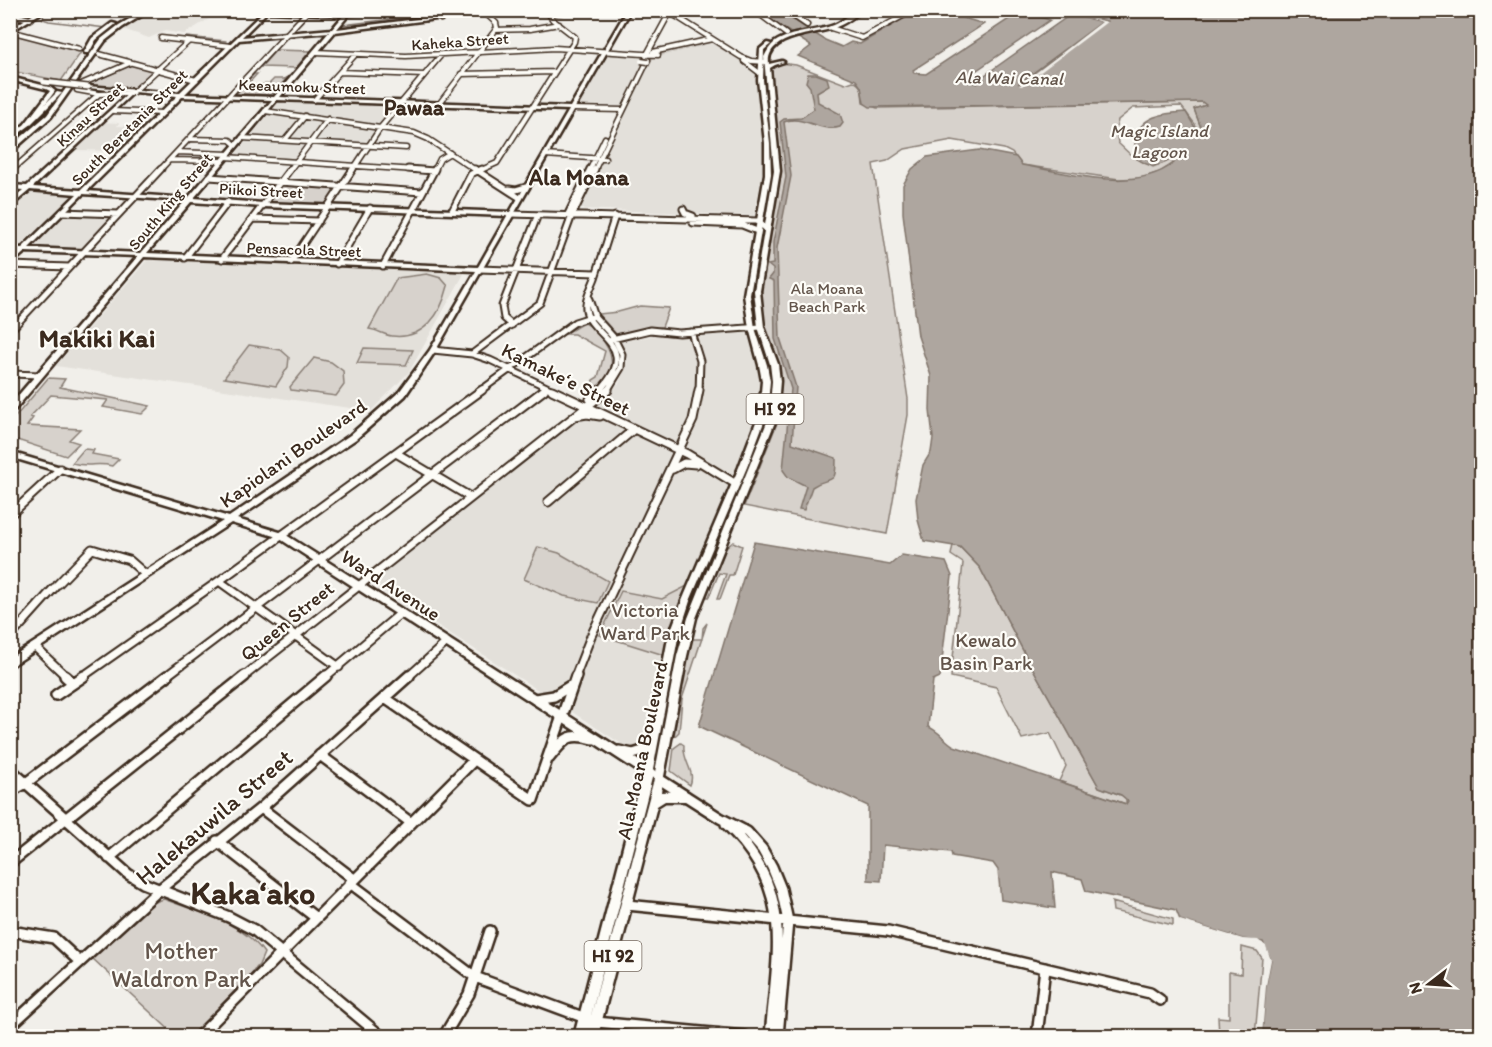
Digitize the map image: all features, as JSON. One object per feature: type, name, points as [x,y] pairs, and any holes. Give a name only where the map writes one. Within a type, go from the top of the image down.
[{"type":"highway","points":[[12,148],[40,118],[99,35],[137,10]]},
{"type":"highway","points":[[87,52],[110,30],[142,10]]},
{"type":"highway","points":[[12,148],[49,116],[115,30],[149,10]]},
{"type":"highway","points":[[97,52],[116,32],[155,10]]},
{"type":"highway","points":[[10,156],[51,119],[69,89]]},
{"type":"highway","points":[[27,125],[59,93]]},
{"type":"main road","points":[[11,31],[44,10]]},
{"type":"main road","points":[[248,10],[349,12]]},
{"type":"main road","points":[[484,12],[492,10]]},
{"type":"main road","points":[[238,39],[505,10]]},
{"type":"main road","name":"Kapiolani Boulevard","points":[[10,663],[330,453],[377,417],[402,394],[433,350],[526,187],[575,109],[629,10]]},
{"type":"main road","points":[[764,60],[774,45],[790,35],[829,24],[853,10]]},
{"type":"main road","points":[[810,30],[831,28],[861,10]]},
{"type":"main road","name":"South Beretania Street","points":[[10,264],[266,11]]},
{"type":"main road","name":"South King Street","points":[[10,410],[349,12]]},
{"type":"main road","points":[[339,24],[352,28]]},
{"type":"main road","points":[[328,37],[352,28]]},
{"type":"main road","name":"Ala Moana Boulevard","points":[[592,1036],[590,1020],[649,772],[673,638],[686,601],[757,432],[765,398],[763,365],[752,328],[747,295],[769,166],[761,74],[764,60]]},
{"type":"main road","name":"Ala Moana Boulevard","points":[[580,1036],[590,1020],[627,905],[659,779],[682,656],[692,618],[768,434],[776,400],[774,364],[760,327],[757,291],[778,161],[764,60]]},
{"type":"main road","points":[[10,139],[27,125],[53,90],[13,77]]},
{"type":"main road","name":"Keeaumoku Street","points":[[13,77],[132,93],[437,106],[575,109]]},
{"type":"main road","name":"Kinau Street","points":[[10,205],[132,93]]},
{"type":"main road","points":[[63,190],[81,188],[94,181]]},
{"type":"main road","name":"Piikoi Street","points":[[10,187],[263,205],[511,214]]},
{"type":"main road","name":"Pensacola Street","points":[[10,249],[479,269]]},
{"type":"main road","name":"Ward Avenue","points":[[10,454],[280,535],[659,779]]},
{"type":"main road","points":[[203,512],[212,517],[214,521],[208,534]]},
{"type":"main road","points":[[653,803],[663,796],[685,796]]},
{"type":"street","points":[[349,12],[413,10]]},
{"type":"street","points":[[437,10],[441,18]]},
{"type":"street","points":[[548,12],[572,10]]},
{"type":"street","points":[[754,10],[790,35]]},
{"type":"street","points":[[785,10],[810,30]]},
{"type":"street","points":[[831,28],[854,38],[862,38],[914,10]]},
{"type":"street","points":[[1027,10],[1063,12]]},
{"type":"street","points":[[472,354],[540,303],[571,216],[600,159],[620,111],[648,58],[668,11],[741,57],[761,74]]},
{"type":"street","points":[[10,331],[307,12]]},
{"type":"street","points":[[437,106],[495,30],[496,23],[484,12]]},
{"type":"street","points":[[452,211],[470,175],[497,163],[571,49],[575,37],[548,12]]},
{"type":"street","points":[[14,15],[30,19]]},
{"type":"street","points":[[666,18],[679,19]]},
{"type":"street","points":[[495,30],[530,29],[559,24]]},
{"type":"street","points":[[838,25],[844,32]]},
{"type":"street","points":[[11,31],[79,49]]},
{"type":"street","points":[[161,38],[231,46]]},
{"type":"street","points":[[648,58],[713,40]]},
{"type":"street","points":[[713,40],[702,44],[720,45]]},
{"type":"street","name":"Kinau Street","points":[[132,93],[188,42]]},
{"type":"street","name":"Kaheka Street","points":[[316,52],[406,56],[479,51],[571,49],[606,51],[648,58]]},
{"type":"street","points":[[97,52],[196,80]]},
{"type":"street","points":[[314,100],[356,54]]},
{"type":"street","points":[[291,262],[381,127],[442,54]]},
{"type":"street","points":[[641,61],[658,55]]},
{"type":"street","points":[[741,57],[764,60]]},
{"type":"street","points":[[741,57],[764,60]]},
{"type":"street","name":"Keeaumoku Street","points":[[130,63],[77,87],[79,91],[99,94],[132,93]]},
{"type":"street","points":[[340,72],[424,75]]},
{"type":"street","points":[[461,74],[555,72]]},
{"type":"street","points":[[10,172],[99,94]]},
{"type":"street","name":"Keeaumoku Street","points":[[575,109],[583,112],[620,111]]},
{"type":"street","points":[[113,111],[163,113]]},
{"type":"street","points":[[266,111],[381,127],[420,135],[479,170],[520,198]]},
{"type":"street","points":[[285,140],[305,116]]},
{"type":"street","points":[[222,259],[328,119]]},
{"type":"street","points":[[10,130],[18,132]]},
{"type":"street","points":[[190,138],[229,140],[236,145]]},
{"type":"street","points":[[242,138],[406,148]]},
{"type":"street","points":[[177,152],[434,171]]},
{"type":"street","points":[[383,266],[440,159],[450,153]]},
{"type":"street","points":[[545,155],[600,159]]},
{"type":"street","points":[[170,159],[226,157]]},
{"type":"street","points":[[209,177],[422,192]]},
{"type":"street","points":[[506,188],[516,190],[526,187]]},
{"type":"street","points":[[185,258],[228,202]]},
{"type":"street","points":[[337,264],[370,208]]},
{"type":"street","points":[[683,209],[685,213],[701,219]]},
{"type":"street","points":[[62,212],[119,214]]},
{"type":"street","name":"Piikoi Street","points":[[511,214],[713,221],[759,225]]},
{"type":"street","name":"Piikoi Street","points":[[511,214],[537,217],[571,216]]},
{"type":"street","points":[[766,229],[759,225],[769,214]]},
{"type":"street","points":[[512,326],[503,317],[502,306],[537,217]]},
{"type":"street","points":[[613,218],[589,299],[591,316],[612,339],[650,330],[716,332],[760,327]]},
{"type":"street","name":"Piikoi Street","points":[[613,218],[701,219],[748,226],[759,225]]},
{"type":"street","points":[[253,219],[319,221]]},
{"type":"street","points":[[10,264],[69,267]]},
{"type":"street","name":"Pensacola Street","points":[[479,269],[596,273]]},
{"type":"street","points":[[56,695],[219,581],[575,322],[591,316]]},
{"type":"street","points":[[385,698],[533,800],[560,715],[591,636],[680,452],[693,420],[700,395],[701,368],[691,332]]},
{"type":"street","points":[[695,346],[700,337],[716,332]]},
{"type":"street","name":"Queen Street","points":[[10,863],[586,406],[608,383],[615,369],[616,355],[612,339]]},
{"type":"street","name":"Kamakeʻe Street","points":[[433,350],[472,354],[509,369],[722,473],[736,484]]},
{"type":"street","points":[[10,374],[40,375]]},
{"type":"street","points":[[10,792],[26,783],[546,388]]},
{"type":"street","points":[[573,417],[587,414],[605,416]]},
{"type":"street","points":[[548,502],[633,430]]},
{"type":"street","name":"Kamakeʻe Street","points":[[680,452],[696,464],[736,484]]},
{"type":"street","points":[[396,453],[470,497]]},
{"type":"street","points":[[671,471],[684,463],[696,464]]},
{"type":"street","points":[[722,473],[733,474],[743,467]]},
{"type":"street","points":[[10,515],[60,469]]},
{"type":"street","points":[[736,484],[746,488]]},
{"type":"street","points":[[10,637],[93,549],[129,560],[146,574]]},
{"type":"street","points":[[219,581],[339,667]]},
{"type":"street","points":[[109,858],[401,613]]},
{"type":"street","name":"Halekauwila Street","points":[[10,1026],[160,890],[217,841],[261,808],[447,642]]},
{"type":"street","points":[[34,647],[73,683]]},
{"type":"street","points":[[535,699],[554,696],[572,685]]},
{"type":"street","points":[[544,765],[562,741],[569,736],[586,737],[632,754],[646,750],[665,685]]},
{"type":"street","points":[[320,755],[410,822]]},
{"type":"street","points":[[199,1036],[474,759]]},
{"type":"street","points":[[10,769],[128,874],[160,890],[229,916],[254,930],[381,1036]]},
{"type":"street","name":"Ward Avenue","points":[[659,779],[720,818],[753,851],[774,895],[782,921]]},
{"type":"street","points":[[261,808],[475,977],[590,1020],[744,1036]]},
{"type":"street","points":[[217,841],[316,918]]},
{"type":"street","points":[[627,905],[888,931],[1150,993],[1160,1000]]},
{"type":"street","points":[[770,1036],[782,921]]},
{"type":"street","points":[[778,1036],[782,921]]},
{"type":"street","points":[[10,930],[54,938],[80,962]]},
{"type":"street","points":[[444,1036],[470,994],[490,931]]},
{"type":"street","points":[[1037,1036],[1046,968]]},
{"type":"shaded area","points":[[158,11],[222,11],[184,34],[165,31],[149,38],[123,29]]},
{"type":"shaded area","points":[[699,42],[715,44],[754,70],[766,157],[754,216],[580,209],[623,110],[578,107],[610,52],[648,54]]},
{"type":"shaded area","points":[[279,102],[394,105],[366,145],[309,141],[295,161],[234,156]]},
{"type":"shaded area","points":[[101,122],[119,123],[117,126],[145,127],[121,151],[71,150]]},
{"type":"shaded area","points":[[30,191],[74,195],[19,246],[11,246],[11,209]]},
{"type":"shaded area","points":[[68,212],[115,214],[82,248],[34,247]]},
{"type":"shaded area","points":[[147,260],[465,272],[409,372],[371,411],[56,366]]},
{"type":"shaded area","points":[[744,332],[750,335],[761,370],[763,395],[755,428],[674,619],[656,685],[646,743],[641,749],[631,750],[372,583],[609,393],[619,383],[624,370],[625,358],[622,341],[656,335],[687,337]]},
{"type":"green space","points":[[11,33],[82,51],[61,81],[11,71]]},
{"type":"green space","points":[[276,50],[310,51],[296,68],[261,67]]},
{"type":"green space","name":"Ala Moana Beach Park","points":[[774,64],[796,65],[845,84],[853,81],[860,87],[863,103],[877,108],[1202,102],[1207,105],[1194,109],[1203,133],[1197,131],[1195,124],[1181,106],[1133,108],[1118,120],[1116,129],[1118,143],[1133,157],[1153,167],[1170,160],[1174,163],[1160,172],[1141,178],[1119,179],[1022,165],[1012,153],[1004,149],[952,140],[905,149],[887,161],[873,164],[908,399],[908,415],[887,534],[744,506],[781,413],[780,375],[765,327],[761,299],[767,238],[781,163],[770,71]]},
{"type":"green space","points":[[131,65],[154,71],[134,89],[127,91],[86,85]]},
{"type":"green space","points":[[254,74],[257,74],[246,86],[269,84],[274,79],[284,79],[289,76],[271,95],[236,94]]},
{"type":"green space","points":[[283,185],[338,188],[325,205],[269,202]]},
{"type":"green space","points":[[427,274],[441,278],[448,286],[441,306],[429,323],[413,334],[403,336],[389,335],[369,329],[397,278]]},
{"type":"green space","points":[[640,306],[669,308],[662,327],[617,335],[598,314],[618,312]]},
{"type":"green space","points":[[583,323],[590,326],[604,341],[612,361],[608,375],[598,389],[591,386],[593,380],[598,377],[605,351],[574,334],[565,334]]},
{"type":"green space","points":[[249,345],[281,350],[289,357],[288,367],[276,386],[224,378]]},
{"type":"green space","points":[[364,348],[413,350],[406,365],[357,363]]},
{"type":"green space","points":[[314,358],[331,362],[343,371],[344,385],[336,396],[291,390],[290,387]]},
{"type":"green space","points":[[48,378],[65,379],[60,387],[150,406],[142,414],[103,407],[108,400],[51,395],[30,417],[33,418],[27,426],[80,429],[69,440],[79,443],[66,456],[11,438],[11,422]]},
{"type":"green space","points":[[84,449],[94,450],[92,454],[119,459],[112,466],[72,463]]},
{"type":"green space","points":[[733,542],[742,546],[733,575],[729,575],[720,599],[717,599],[726,574],[719,573],[709,597],[706,597],[726,548]]},
{"type":"green space","name":"Kewalo Basin Park","points":[[953,545],[960,547],[980,568],[1099,787],[1126,797],[1126,804],[1059,781],[1066,766],[1050,733],[1022,739],[996,687],[951,677],[963,563],[951,555]]},
{"type":"green space","name":"Victoria Ward Park","points":[[538,547],[559,553],[608,581],[598,603],[564,596],[524,579]]},
{"type":"green space","name":"Victoria Ward Park","points":[[687,586],[674,619],[664,655],[600,635],[621,591],[662,599]]},
{"type":"green space","points":[[692,639],[702,639],[682,699],[679,732],[674,737],[681,684]]},
{"type":"green space","points":[[681,743],[684,745],[691,775],[690,785],[671,771],[674,748]]},
{"type":"green space","name":"Mother Waldron Park","points":[[164,899],[232,926],[255,942],[264,953],[259,965],[192,1036],[176,1036],[92,958],[136,915],[155,902]]},
{"type":"green space","points":[[1112,902],[1173,919],[1173,925],[1113,911]]},
{"type":"green space","points":[[1242,947],[1257,951],[1262,958],[1255,1036],[1219,1036],[1218,1017],[1229,1018],[1229,972],[1241,974]]},
{"type":"water","points":[[757,11],[779,11],[825,40],[842,47],[851,42],[860,44],[915,12],[955,11],[950,14],[984,24],[913,70],[914,73],[926,74],[1021,11],[1050,20],[964,79],[977,84],[984,79],[982,77],[1067,17],[1082,17],[1102,22],[1018,84],[1107,21],[1080,15],[1078,11],[1481,11],[1481,1036],[1262,1036],[1266,986],[1271,960],[1263,942],[1243,939],[1180,920],[1176,910],[1086,891],[1082,879],[1052,872],[1055,908],[1001,900],[998,870],[993,863],[952,856],[951,852],[883,845],[881,881],[868,880],[868,806],[699,726],[754,542],[890,565],[902,555],[946,562],[952,576],[940,677],[933,680],[928,727],[954,746],[1126,804],[1128,801],[1121,795],[1099,787],[980,568],[960,547],[924,541],[918,520],[916,499],[923,465],[931,452],[933,438],[930,410],[931,376],[918,336],[903,213],[903,185],[912,169],[927,157],[979,150],[1016,157],[1022,165],[1080,176],[1100,179],[1140,178],[1174,163],[1170,160],[1153,166],[1136,157],[1135,142],[1141,126],[1154,117],[1186,112],[1197,131],[1203,133],[1194,109],[1206,105],[1202,102],[870,107],[864,103],[861,87],[856,80],[798,56],[811,46]]},
{"type":"water","points":[[808,74],[827,78],[829,85],[817,92],[818,102],[840,114],[843,123],[840,127],[826,128],[797,120],[784,122],[791,176],[777,248],[780,338],[796,387],[792,443],[836,458],[834,477],[812,487],[804,510],[799,509],[806,486],[788,477],[783,470],[791,389],[775,339],[774,281],[769,279],[773,274],[773,269],[768,265],[773,264],[773,242],[786,177],[780,122],[784,119],[801,118],[814,109],[810,87],[806,82]]},
{"type":"pier","points":[[1072,14],[1107,22],[1019,86],[1102,22]]},
{"type":"pier","points":[[1180,920],[1243,939],[1258,940],[1266,946],[1271,960],[1266,986],[1262,1036],[1259,1036],[1262,991],[1268,960],[1264,948],[1257,943],[1242,942],[1179,922]]},
{"type":"waterway","points":[[442,12],[446,10]]},
{"type":"waterway","points":[[17,15],[38,11]]},
{"type":"waterway","points":[[44,12],[43,19],[49,21],[106,28]]},
{"type":"waterway","points":[[342,25],[434,14]]},
{"type":"waterway","points":[[186,37],[226,41]]},
{"type":"tunnel","points":[[648,56],[648,60],[656,55],[702,44]]},
{"type":"district","name":"Pawaa","points":[[414,107]]},
{"type":"district","name":"Ala Moana","points":[[579,177]]},
{"type":"district","name":"Makiki Kai","points":[[97,338]]},
{"type":"district","name":"Kaka‘ako","points":[[253,893]]},
{"type":"water label","name":"Ala Wai Canal","points":[[1009,78]]},
{"type":"water label","name":"Magic Island Lagoon","points":[[1159,141]]}]
